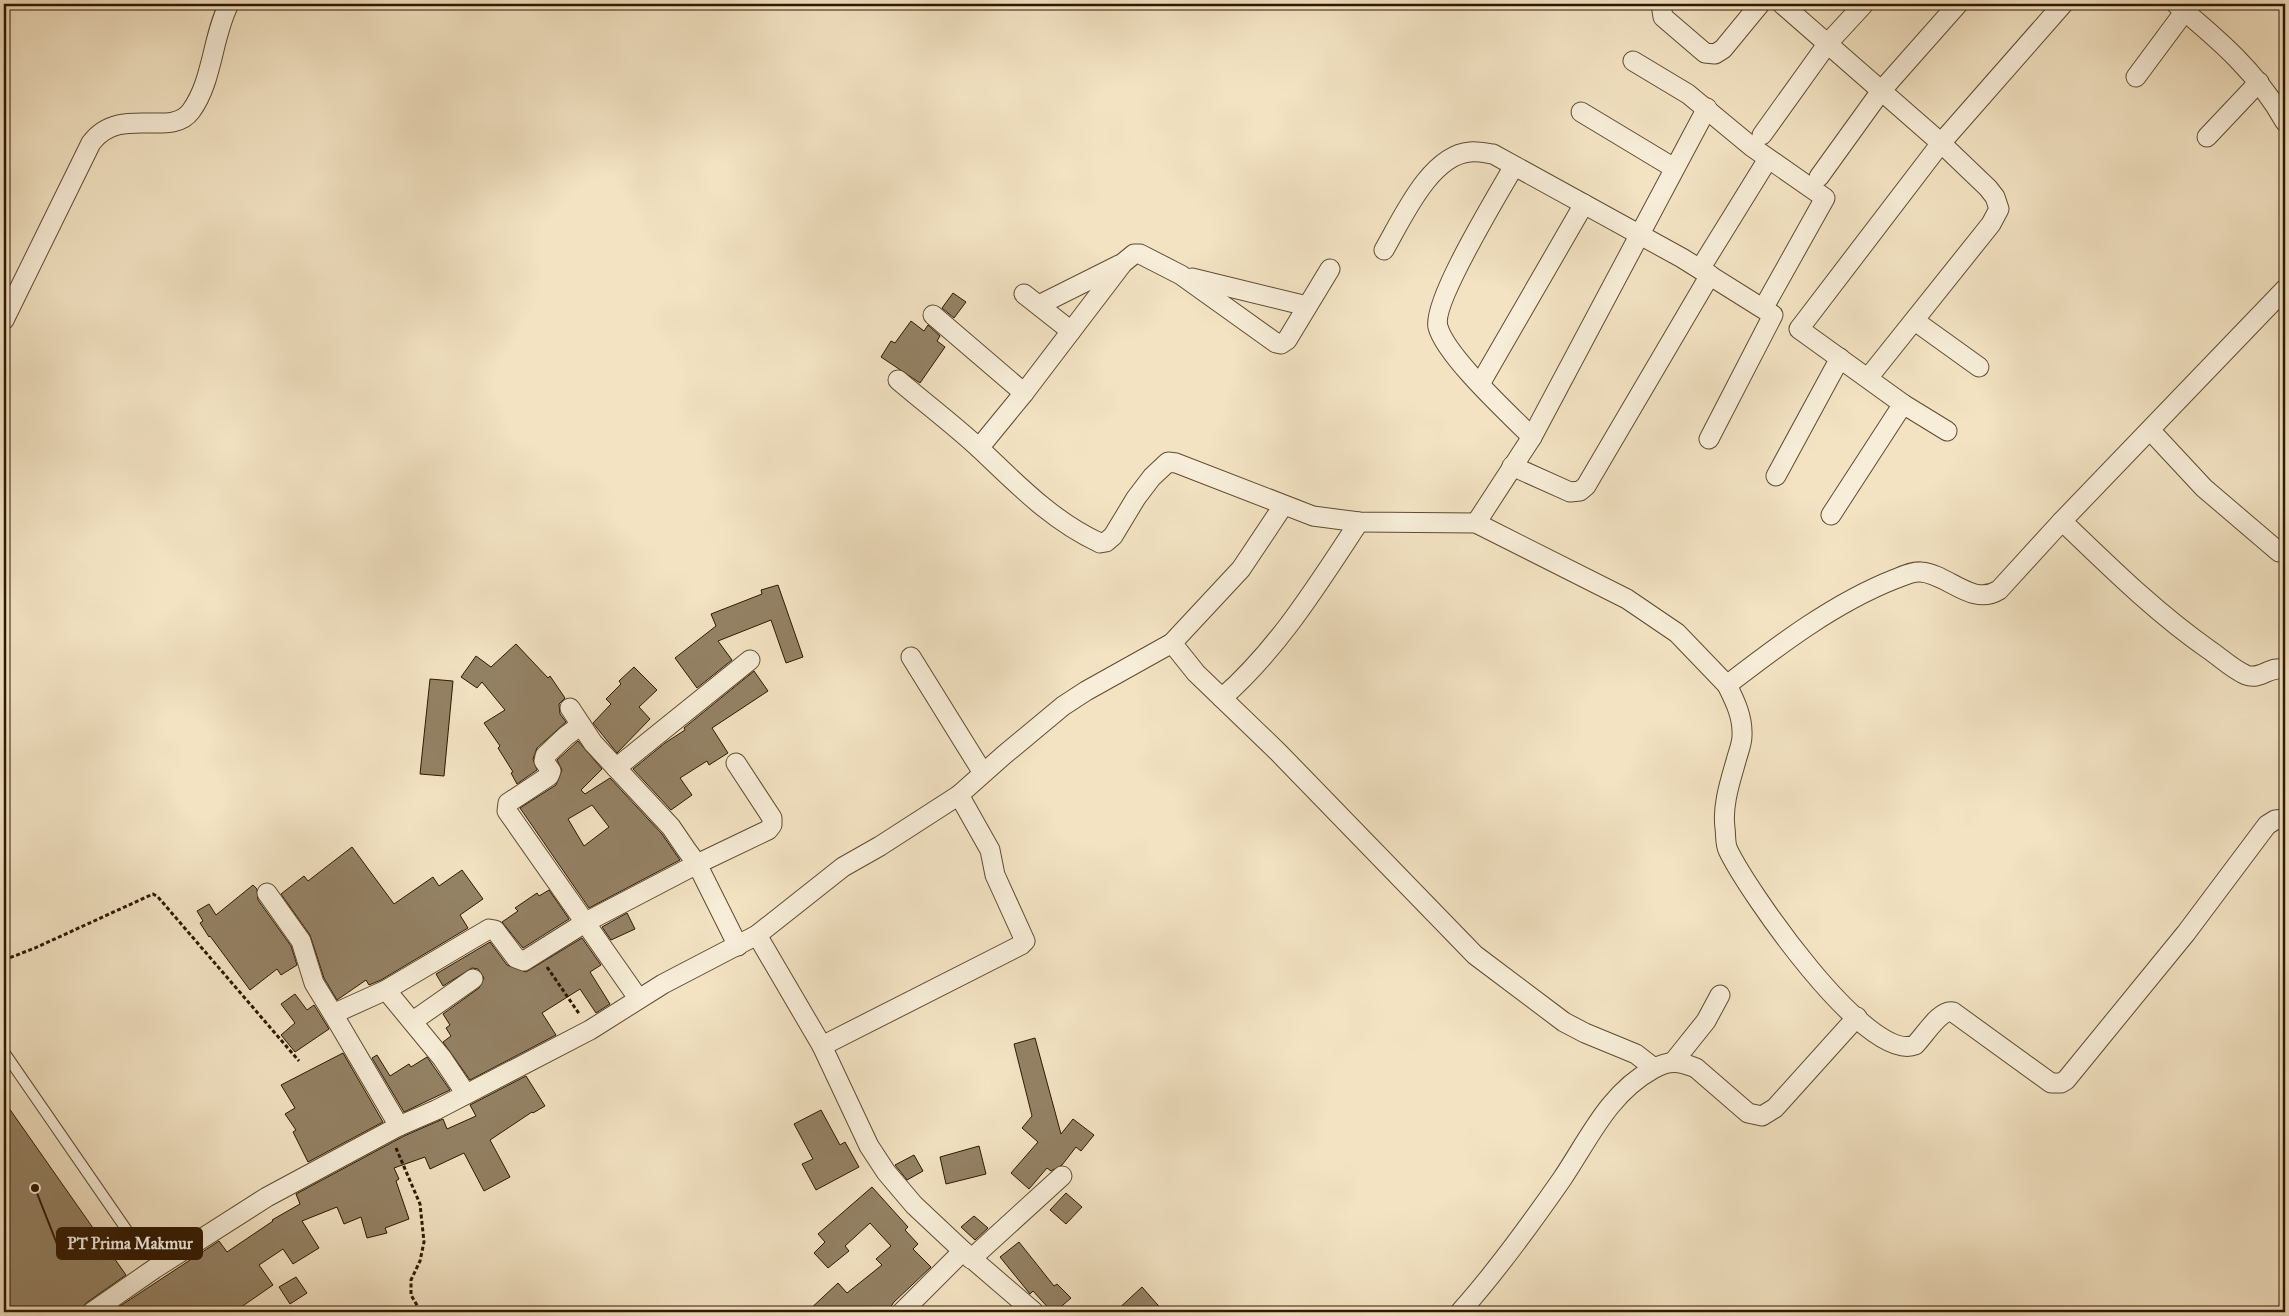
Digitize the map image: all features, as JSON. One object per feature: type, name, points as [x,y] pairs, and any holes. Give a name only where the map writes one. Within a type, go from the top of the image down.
[{"type":"street","points":[[4,320],[91,143],[99,133],[108,127],[121,124],[175,122],[191,112],[200,92],[229,4]]},
{"type":"street","points":[[1661,4],[1663,17],[1705,53],[1715,54],[1723,49],[1760,4]]},
{"type":"street","points":[[1782,4],[1941,143],[1988,188],[1995,197],[1999,210],[1991,224],[1868,378]]},
{"type":"street","points":[[1762,134],[1828,44],[1864,4]]},
{"type":"street","points":[[1819,178],[1881,91],[1958,4]]},
{"type":"street","points":[[1947,430],[1903,404],[1798,329],[1941,143],[2063,4]]},
{"type":"street","points":[[2136,77],[2181,7],[2238,57],[2259,82],[2285,122]]},
{"type":"street","points":[[1633,61],[1707,108],[1768,159],[1825,198],[1764,307]]},
{"type":"street","points":[[2207,138],[2259,82]]},
{"type":"street","points":[[1476,523],[1532,437],[1638,234],[1707,108]]},
{"type":"street","points":[[1581,112],[1674,168]]},
{"type":"street","points":[[1384,250],[1412,201],[1437,167],[1456,155],[1470,152],[1493,154],[1705,272],[1764,307],[1773,315],[1710,439]]},
{"type":"street","points":[[1512,466],[1570,492],[1580,491],[1586,486],[1768,159]]},
{"type":"street","points":[[1514,166],[1463,256],[1437,324],[1442,338],[1480,384],[1532,437]]},
{"type":"street","points":[[1480,384],[1584,204]]},
{"type":"street","points":[[1071,331],[1032,300],[1123,263],[1137,253],[1181,275],[1276,343],[1281,344],[1287,340],[1330,269]]},
{"type":"street","points":[[979,448],[1024,393],[1123,263]]},
{"type":"street","points":[[1181,275],[1307,306]]},
{"type":"street","points":[[1727,686],[1769,653],[1844,604],[1882,584],[1909,574],[1921,572],[1940,578],[1973,594],[1991,595],[1999,590],[2062,521],[2285,290]]},
{"type":"street","points":[[933,315],[1024,393]]},
{"type":"street","points":[[1915,321],[1979,368]]},
{"type":"street","points":[[1776,476],[1840,358]]},
{"type":"street","points":[[898,380],[979,448],[1012,481],[1057,519],[1100,543],[1106,542],[1113,536],[1136,498],[1152,477],[1168,462],[1176,463],[1313,516],[1359,522],[1476,523],[1627,599],[1677,633],[1727,686],[1737,705],[1742,738],[1728,792],[1724,823],[1727,848],[1742,876],[1826,989],[1881,1038],[1910,1047],[1915,1045],[1924,1036],[1941,1014],[1947,1011],[1953,1012],[2051,1083],[2061,1083],[2066,1080],[2186,933],[2267,825],[2275,820],[2285,819]]},
{"type":"street","points":[[1831,515],[1903,404]]},
{"type":"street","points":[[2150,430],[2204,488],[2279,552]]},
{"type":"street","points":[[92,1312],[154,1269],[267,1197],[394,1129],[590,1030],[638,998],[756,935],[843,866],[888,841],[959,795],[1063,706],[1172,643],[1241,569],[1283,506]]},
{"type":"street","points":[[2062,521],[2162,615],[2240,672],[2245,675],[2258,676],[2278,668],[2285,670]]},
{"type":"street","points":[[1222,698],[1240,683],[1283,634],[1359,522]]},
{"type":"street","points":[[1172,643],[1196,673],[1278,752],[1475,955],[1564,1022],[1585,1033],[1636,1054],[1654,1068]]},
{"type":"street","points":[[911,657],[983,773]]},
{"type":"street","points":[[616,768],[750,660]]},
{"type":"street","points":[[570,708],[593,743],[671,827],[696,864],[738,946]]},
{"type":"street","points":[[581,725],[545,756],[544,761],[551,771],[549,776],[508,802],[506,807],[638,998]]},
{"type":"street","points":[[333,1014],[386,990],[489,929],[495,930],[516,958],[524,961],[538,954],[586,922],[696,864],[768,830],[772,826],[772,818],[736,763]]},
{"type":"street","points":[[822,1046],[1024,943],[1024,937],[995,875],[990,850],[959,795]]},
{"type":"street","points":[[267,893],[301,942],[314,983],[333,1014],[394,1129]]},
{"type":"street","points":[[756,935],[822,1046],[870,1146],[886,1172],[914,1205],[967,1255],[1034,1312]]},
{"type":"street","points":[[413,1021],[473,979]]},
{"type":"street","points":[[386,990],[442,1058],[466,1094]]},
{"type":"street","points":[[1460,1312],[1489,1280],[1535,1218],[1612,1102],[1654,1068],[1674,1061],[1706,1022],[1720,995]]},
{"type":"street","points":[[1674,1061],[1696,1068],[1748,1113],[1762,1116],[1775,1108],[1857,1017]]},
{"type":"street","points":[[902,1312],[1062,1176]]},
{"type":"lane","points":[[4,1052],[135,1242]]},
{"type":"path","points":[[4,960],[35,948],[152,894],[158,897],[299,1061]]},
{"type":"path","points":[[538,954],[590,1030]]},
{"type":"path","points":[[394,1129],[420,1204],[424,1242],[420,1261],[411,1280],[411,1295],[421,1312]]},
{"type":"building","points":[[953,293],[966,302],[954,318],[942,308]]},
{"type":"building","points":[[911,321],[924,331],[928,325],[940,336],[937,341],[945,347],[920,383],[881,357],[891,341],[895,343]]},
{"type":"building","points":[[778,585],[803,657],[786,663],[771,620],[718,641],[732,660],[697,688],[675,658],[716,626],[711,614],[762,594],[761,590]]},
{"type":"building","points":[[516,644],[548,678],[550,676],[565,698],[559,704],[560,714],[566,722],[537,748],[533,759],[537,770],[517,784],[511,773],[513,772],[498,748],[500,746],[484,723],[505,710],[482,682],[477,688],[461,677],[476,656],[491,667]]},
{"type":"building","points":[[634,667],[657,690],[639,707],[650,719],[617,753],[593,723],[611,704],[606,699],[621,684],[619,681]]},
{"type":"building","points":[[754,671],[768,691],[712,728],[728,753],[709,765],[707,761],[680,778],[692,795],[671,810],[633,769],[665,743],[685,730],[684,728]]},
{"type":"building","points":[[430,679],[453,681],[444,776],[420,774]]},
{"type":"building","points":[[578,741],[602,769],[581,790],[585,794],[610,778],[662,834],[680,860],[589,908],[520,808],[556,785],[562,770],[557,760]],"holes":[[[592,805],[609,827],[584,846],[568,819]]]},
{"type":"building","points":[[352,847],[394,904],[433,877],[439,886],[462,870],[483,899],[460,915],[468,928],[381,980],[369,985],[366,980],[337,1000],[324,978],[310,935],[281,894],[304,876],[308,881]]},
{"type":"building","points":[[253,885],[257,889],[258,900],[291,946],[297,965],[281,975],[277,969],[250,990],[209,937],[200,923],[203,921],[197,911],[209,904],[216,915]]},
{"type":"building","points":[[549,890],[569,919],[523,948],[502,922],[518,911],[515,908],[537,893],[539,896]]},
{"type":"building","points":[[627,913],[635,929],[611,940],[602,927]]},
{"type":"building","points":[[582,938],[601,965],[590,972],[610,1004],[596,1013],[580,989],[542,1013],[556,1035],[470,1080],[443,1042],[451,1036],[446,1028],[450,1025],[443,1014],[479,988],[484,978],[478,969],[472,968],[443,986],[436,974],[490,942],[507,965],[526,972]]},
{"type":"building","points":[[295,994],[307,1010],[314,1005],[329,1029],[295,1052],[281,1035],[295,1023],[281,1004]]},
{"type":"building","points":[[1035,1038],[1061,1134],[1073,1119],[1094,1135],[1081,1151],[1076,1147],[1062,1165],[1051,1171],[1047,1168],[1029,1189],[1011,1173],[1038,1142],[1022,1128],[1032,1116],[1014,1044]]},
{"type":"building","points":[[343,1053],[383,1122],[308,1162],[293,1132],[296,1130],[285,1114],[295,1108],[281,1085]]},
{"type":"building","points":[[377,1055],[390,1076],[409,1064],[411,1067],[427,1057],[450,1090],[404,1112],[372,1058]]},
{"type":"building","points":[[526,1076],[545,1106],[532,1112],[490,1140],[510,1177],[484,1191],[464,1153],[430,1169],[425,1157],[394,1168],[399,1179],[396,1181],[409,1219],[385,1228],[387,1233],[367,1238],[361,1217],[344,1224],[337,1207],[302,1221],[319,1248],[293,1264],[283,1249],[259,1265],[273,1285],[234,1312],[111,1312],[219,1241],[227,1252],[272,1220],[300,1204],[296,1194],[404,1136],[443,1119],[447,1129],[476,1116],[470,1105]]},
{"type":"building","points":[[4,1101],[126,1275],[86,1303],[81,1312],[4,1312]]},
{"type":"building","points":[[821,1110],[840,1145],[845,1142],[859,1167],[816,1190],[802,1164],[813,1159],[794,1124]]},
{"type":"building","points":[[979,1146],[986,1174],[946,1184],[940,1157]]},
{"type":"building","points":[[914,1155],[923,1171],[907,1180],[895,1165]]},
{"type":"building","points":[[872,1187],[908,1227],[905,1230],[918,1244],[913,1249],[931,1267],[894,1302],[887,1312],[807,1312],[838,1283],[847,1293],[882,1265],[876,1259],[891,1246],[870,1223],[845,1246],[849,1251],[828,1268],[814,1253],[825,1242],[818,1234]]},
{"type":"building","points":[[1066,1193],[1082,1207],[1066,1224],[1050,1210]]},
{"type":"building","points":[[974,1216],[988,1228],[975,1240],[961,1227]]},
{"type":"building","points":[[1019,1242],[1054,1286],[1057,1284],[1071,1298],[1055,1312],[1052,1312],[1033,1291],[1030,1294],[1000,1257]]},
{"type":"building","points":[[296,1277],[307,1293],[290,1304],[279,1287]]},
{"type":"building","points":[[1142,1287],[1164,1312],[1115,1312]]},
{"type":"place","name":"PT Prima Makmur","points":[[35,1188]]}]
